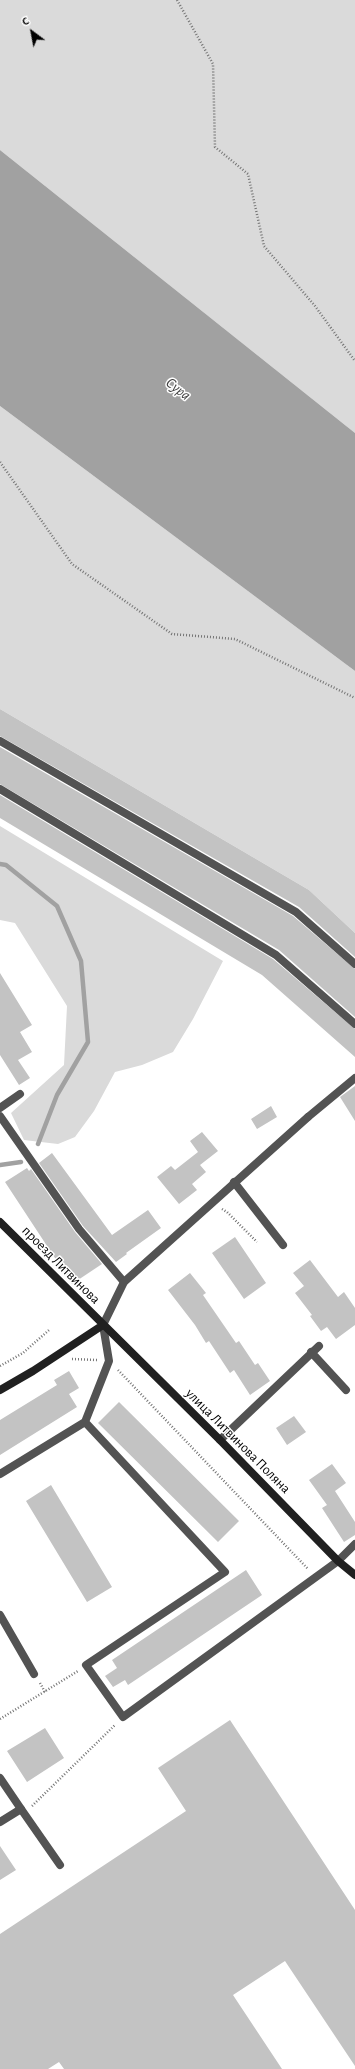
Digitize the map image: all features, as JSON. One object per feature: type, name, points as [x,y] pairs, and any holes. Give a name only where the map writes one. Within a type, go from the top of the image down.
[{"type":"main road","name":"проезд Литвинова","points":[[0,1222],[103,1325]]},
{"type":"main road","points":[[0,1390],[33,1371],[103,1325]]},
{"type":"main road","name":"улица Литвинова Поляна","points":[[103,1325],[220,1440],[338,1561],[355,1575]]},
{"type":"street","points":[[0,741],[296,912],[355,964]]},
{"type":"street","points":[[0,789],[276,955],[355,1024]]},
{"type":"street","points":[[0,1474],[85,1422],[110,1361],[103,1325],[124,1282],[212,1204],[234,1182],[355,1078]]},
{"type":"street","points":[[0,1108],[20,1094]]},
{"type":"street","points":[[0,1116],[78,1229],[124,1282]]},
{"type":"street","points":[[234,1182],[283,1246]]},
{"type":"street","points":[[220,1440],[319,1346]]},
{"type":"street","points":[[311,1352],[346,1390]]},
{"type":"street","points":[[85,1422],[225,1572],[86,1665],[123,1717],[338,1561],[355,1544]]},
{"type":"street","points":[[0,1615],[34,1674]]},
{"type":"street","points":[[0,1778],[60,1865]]},
{"type":"street","points":[[0,1822],[23,1811]]},
{"type":"path","points":[[177,0],[212,64],[215,147],[248,174],[264,246],[315,306],[355,361]]},
{"type":"path","points":[[0,462],[72,564],[172,634],[234,638],[355,698]]},
{"type":"path","points":[[212,1204],[227,1212],[257,1242]]},
{"type":"path","points":[[0,1366],[23,1353],[49,1330]]},
{"type":"path","points":[[68,1359],[110,1361],[315,1577]]},
{"type":"path","points":[[0,1719],[86,1665]]},
{"type":"path","points":[[23,1811],[123,1717]]},
{"type":"shaded area","points":[[0,0],[355,0],[355,433],[0,150]]},
{"type":"shaded area","points":[[0,406],[355,671],[355,933],[309,890],[0,709]]},
{"type":"shaded area","points":[[0,826],[223,961],[193,1019],[173,1052],[142,1065],[115,1072],[94,1111],[75,1137],[58,1144],[24,1140],[11,1113],[64,1065],[67,1006],[15,923],[0,920]]},
{"type":"water","name":"Сура","points":[[0,150],[355,433],[355,671],[0,406]]},
{"type":"building","points":[[0,709],[309,890],[355,933],[355,957],[299,907],[0,736]]},
{"type":"building","points":[[0,747],[293,916],[355,969],[355,1017],[279,950],[0,784]]},
{"type":"building","points":[[0,795],[273,959],[355,1029],[355,1057],[262,975],[0,818]]},
{"type":"building","points":[[0,973],[32,1025],[20,1032],[32,1052],[18,1060],[30,1078],[19,1085],[0,1055]]},
{"type":"building","points":[[355,1086],[355,1121],[340,1097]]},
{"type":"building","points":[[271,1106],[277,1117],[257,1129],[251,1119]]},
{"type":"building","points":[[202,1132],[218,1151],[200,1165],[206,1172],[192,1184],[197,1190],[179,1204],[157,1177],[171,1166],[175,1170],[198,1152],[190,1141]]},
{"type":"building","points":[[52,1153],[112,1235],[148,1210],[161,1228],[116,1262],[83,1226],[39,1163]]},
{"type":"building","points":[[27,1168],[29,1171],[31,1169],[75,1232],[102,1264],[72,1284],[5,1182]]},
{"type":"building","points":[[235,1237],[266,1283],[244,1299],[212,1253]]},
{"type":"building","points":[[310,1260],[338,1297],[344,1292],[355,1308],[355,1325],[336,1339],[327,1327],[321,1331],[310,1316],[312,1315],[295,1293],[304,1286],[293,1273]]},
{"type":"building","points":[[190,1273],[206,1293],[203,1295],[236,1343],[239,1341],[255,1365],[258,1363],[270,1381],[250,1395],[234,1370],[230,1373],[209,1341],[206,1343],[195,1325],[168,1290]]},
{"type":"building","points":[[69,1371],[79,1388],[69,1394],[77,1407],[0,1455],[0,1420],[57,1385],[54,1380]]},
{"type":"building","points":[[119,1402],[239,1521],[218,1542],[98,1423]]},
{"type":"building","points":[[294,1416],[306,1432],[287,1445],[276,1428]]},
{"type":"building","points":[[332,1464],[346,1483],[335,1491],[355,1522],[355,1535],[344,1542],[322,1508],[327,1505],[309,1480]]},
{"type":"building","points":[[51,1485],[112,1587],[87,1602],[26,1501]]},
{"type":"building","points":[[246,1570],[262,1595],[128,1685],[125,1680],[113,1687],[105,1676],[117,1668],[112,1660]]},
{"type":"building","points":[[230,1720],[355,1910],[355,2066],[285,1961],[233,1995],[282,2069],[64,2069],[59,2062],[48,2069],[0,2069],[0,1934],[186,1811],[158,1768]]},
{"type":"building","points":[[45,1728],[64,1758],[27,1782],[7,1751]]},
{"type":"building","points":[[0,1846],[16,1870],[0,1880]]},
{"type":"waterway","points":[[0,864],[6,865],[57,906],[81,961],[88,1042],[57,1095],[38,1144]]},
{"type":"waterway","points":[[0,1165],[21,1162]]}]
